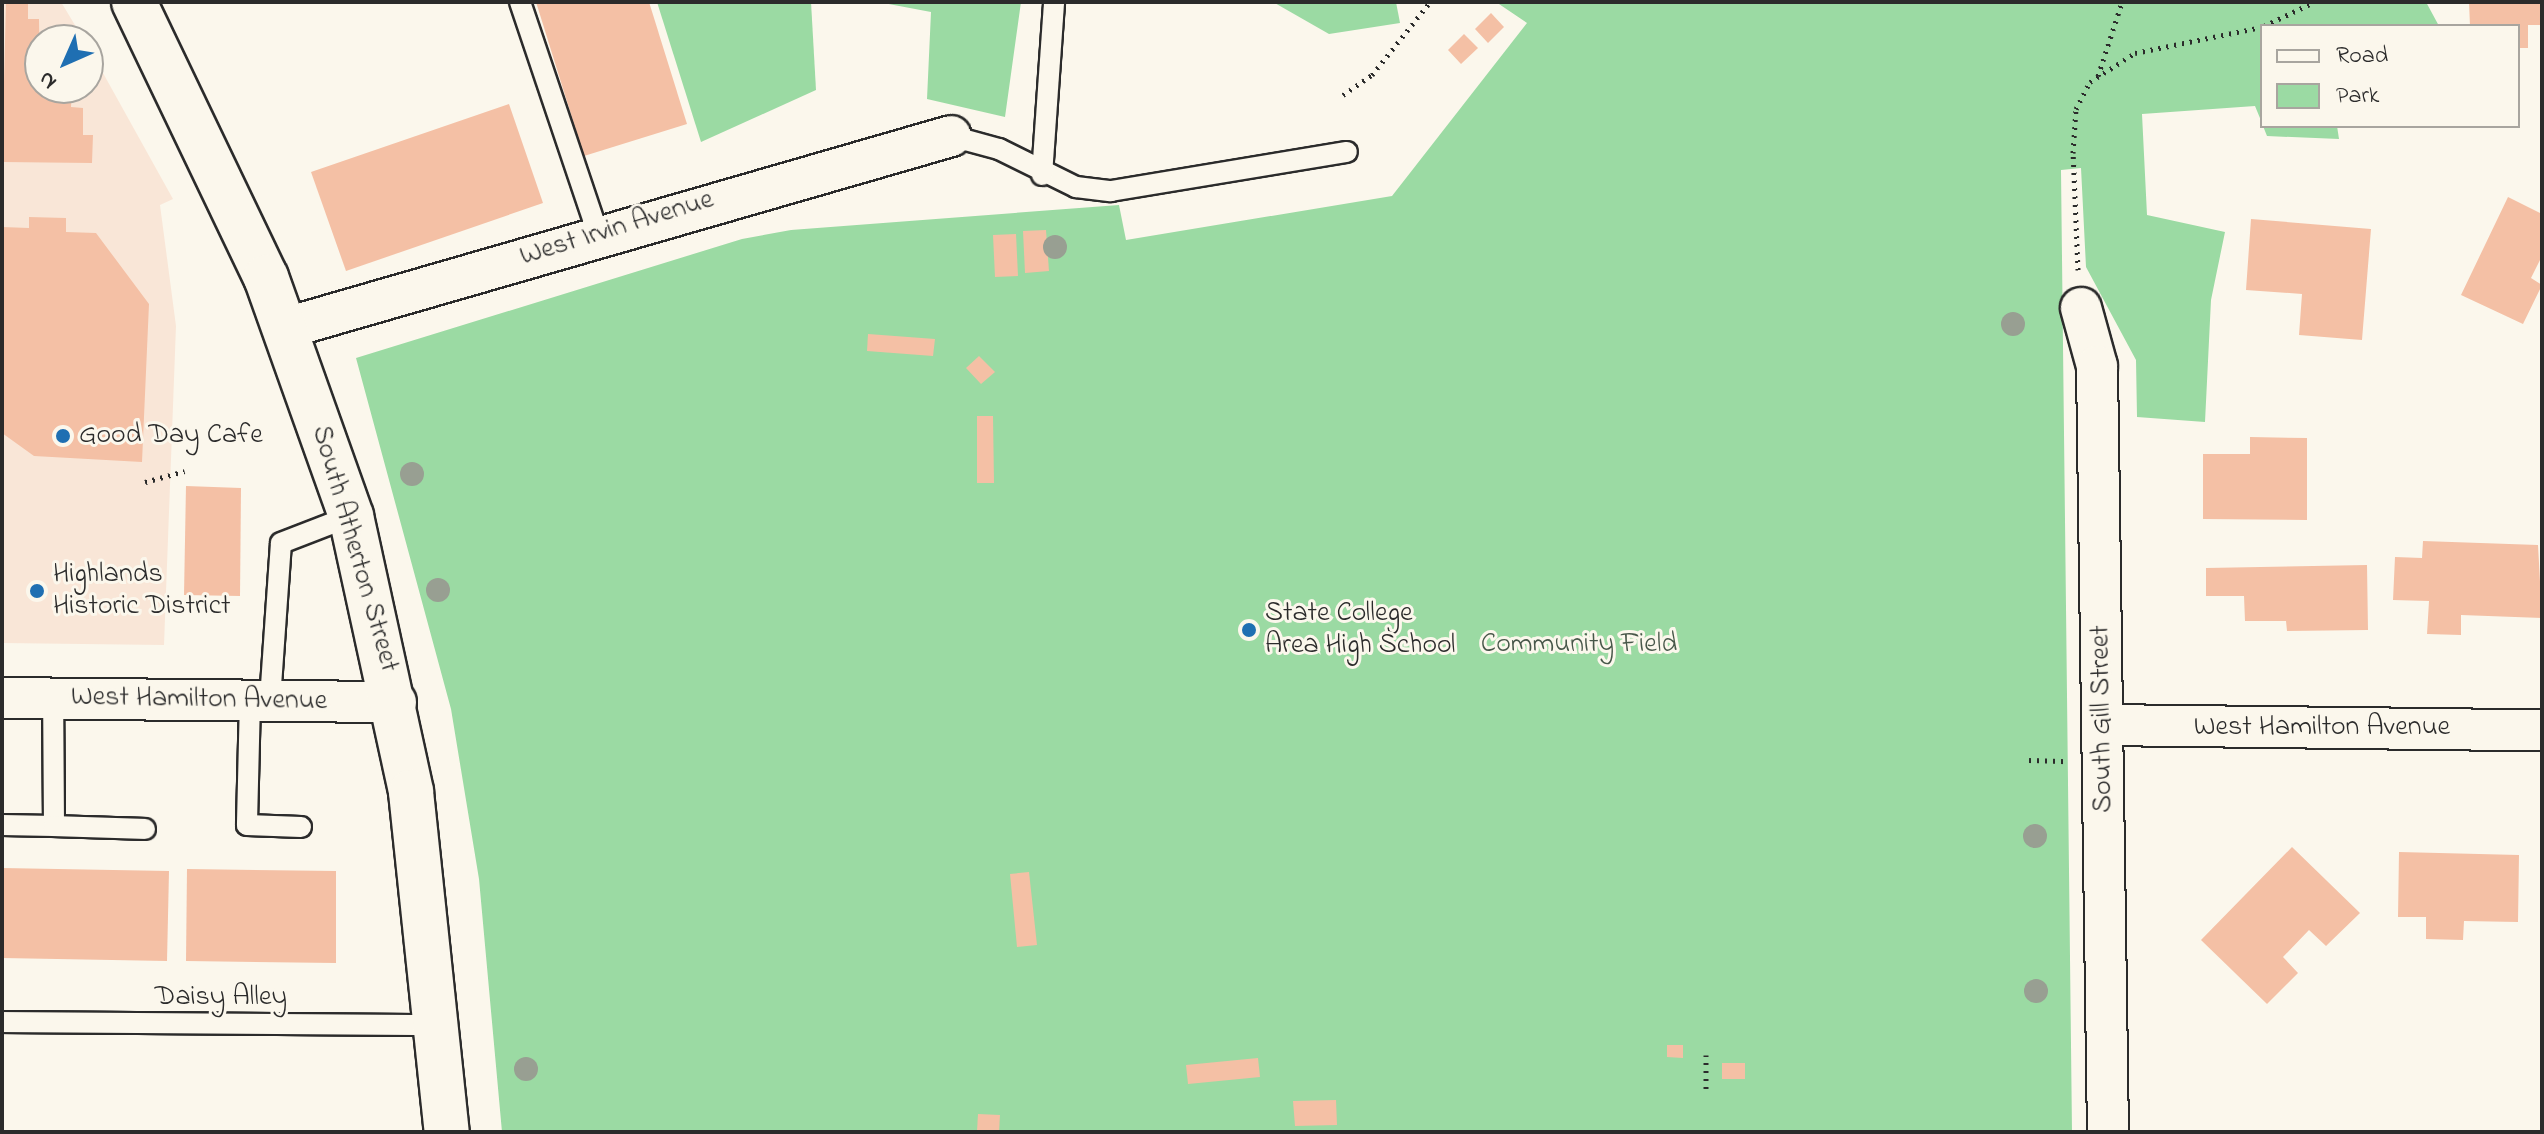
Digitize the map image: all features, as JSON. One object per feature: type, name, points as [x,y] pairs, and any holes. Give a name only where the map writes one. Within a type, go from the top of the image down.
[{"type":"main road","name":"South Atherton Street","points":[[134,2],[208,144],[286,328],[351,516],[396,702],[440,1025],[447,1132]]},
{"type":"street","name":"West Irvin Avenue","points":[[286,328],[598,234],[951,136]]},
{"type":"street","name":"South Gill Street","points":[[2081,308],[2097,366],[2108,1132]]},
{"type":"street","name":"West Hamilton Avenue","points":[[2,698],[396,702]]},
{"type":"street","name":"West Hamilton Avenue","points":[[2102,725],[2542,730]]},
{"type":"lane","points":[[520,2],[598,234]]},
{"type":"lane","points":[[1042,175],[1054,2]]},
{"type":"lane","points":[[951,136],[999,149],[1042,175],[1111,191],[1347,152]]},
{"type":"lane","points":[[301,827],[247,825],[281,543],[351,516]]},
{"type":"lane","points":[[53,698],[54,826]]},
{"type":"lane","points":[[2,825],[145,829]]},
{"type":"lane","name":"Daisy Alley","points":[[2,1022],[440,1025]]},
{"type":"path","points":[[1343,95],[1372,75],[1430,2]]},
{"type":"path","points":[[2081,308],[2074,139],[2076,109],[2098,76],[2122,2]]},
{"type":"path","points":[[2267,24],[2314,2]]},
{"type":"path","points":[[2098,76],[2135,53],[2260,27]]},
{"type":"path","points":[[145,482],[185,471]]},
{"type":"path","points":[[2029,760],[2059,761]]},
{"type":"path","points":[[1706,1055],[1706,1090]]},
{"type":"shaded area","points":[[2,2],[61,2],[74,24],[24,24],[24,104],[104,104],[104,75],[173,199],[160,205],[176,326],[164,645],[2,643]]},
{"type":"green space","points":[[657,2],[811,2],[816,90],[701,142]]},
{"type":"green space","points":[[878,2],[1021,2],[1005,117],[927,99],[931,12]]},
{"type":"green space","points":[[1273,2],[1396,2],[1400,23],[1329,34]]},
{"type":"green space","name":"Community Field","points":[[1496,2],[2426,2],[2438,24],[2260,24],[2260,118],[2255,106],[2142,114],[2147,215],[2225,232],[2211,300],[2205,422],[2137,417],[2136,360],[2086,267],[2081,168],[2061,170],[2072,1132],[502,1132],[479,879],[451,709],[356,358],[742,239],[791,230],[1119,205],[1126,240],[1392,196],[1527,23]]},
{"type":"green space","points":[[2264,128],[2337,128],[2339,139],[2267,136]]},
{"type":"building","points":[[6,2],[28,2],[28,19],[39,19],[39,24],[24,24],[24,104],[71,104],[71,107],[83,108],[83,135],[93,135],[92,163],[2,162]]},
{"type":"building","points":[[536,2],[649,2],[687,124],[584,156]]},
{"type":"building","points":[[2469,2],[2542,2],[2542,25],[2528,25],[2528,48],[2520,48],[2520,24],[2470,24]]},
{"type":"building","points":[[1491,13],[1504,27],[1488,43],[1475,29]]},
{"type":"building","points":[[1464,34],[1478,48],[1461,64],[1448,50]]},
{"type":"building","points":[[509,104],[543,203],[346,271],[311,172]]},
{"type":"building","points":[[2508,197],[2542,214],[2542,256],[2531,278],[2542,285],[2523,324],[2461,295]]},
{"type":"building","points":[[29,217],[66,218],[66,232],[96,233],[149,304],[142,462],[34,456],[2,433],[2,227],[29,228]]},
{"type":"building","points":[[2251,219],[2371,229],[2362,340],[2299,335],[2302,294],[2246,290]]},
{"type":"building","points":[[1046,230],[1049,271],[1025,273],[1023,231]]},
{"type":"building","points":[[1016,234],[1018,276],[995,277],[993,235]]},
{"type":"building","points":[[868,334],[935,339],[933,356],[867,351]]},
{"type":"building","points":[[979,356],[995,372],[981,384],[966,368]]},
{"type":"building","points":[[977,416],[993,416],[994,483],[977,483]]},
{"type":"building","points":[[2250,437],[2307,438],[2307,520],[2203,519],[2203,454],[2250,454]]},
{"type":"building","points":[[186,486],[241,488],[240,596],[184,595]]},
{"type":"building","points":[[2423,541],[2538,545],[2542,618],[2461,615],[2461,635],[2427,634],[2429,601],[2393,600],[2395,557],[2422,558]]},
{"type":"building","points":[[2367,565],[2368,630],[2287,631],[2286,621],[2245,621],[2244,596],[2206,596],[2206,568]]},
{"type":"building","points":[[2292,847],[2360,913],[2326,946],[2309,930],[2283,957],[2298,973],[2267,1004],[2201,940]]},
{"type":"building","points":[[2399,852],[2519,855],[2518,922],[2464,921],[2463,940],[2426,939],[2426,917],[2398,917]]},
{"type":"building","points":[[2,868],[169,871],[167,961],[2,958]]},
{"type":"building","points":[[187,869],[336,871],[336,963],[186,961]]},
{"type":"building","points":[[1029,872],[1037,945],[1017,947],[1010,874]]},
{"type":"building","points":[[1667,1045],[1683,1045],[1683,1058],[1667,1057]]},
{"type":"building","points":[[1258,1058],[1260,1077],[1188,1084],[1186,1065]]},
{"type":"building","points":[[1722,1063],[1745,1063],[1745,1079],[1722,1079]]},
{"type":"building","points":[[1336,1100],[1337,1125],[1295,1126],[1293,1101]]},
{"type":"building","points":[[978,1114],[1000,1115],[999,1132],[977,1131]]},
{"type":"place","name":"Good Day Cafe","points":[[63,436]]},
{"type":"place","name":"Highlands Historic District","points":[[37,591]]},
{"type":"place","name":"State College Area High School","points":[[1249,630]]}]
